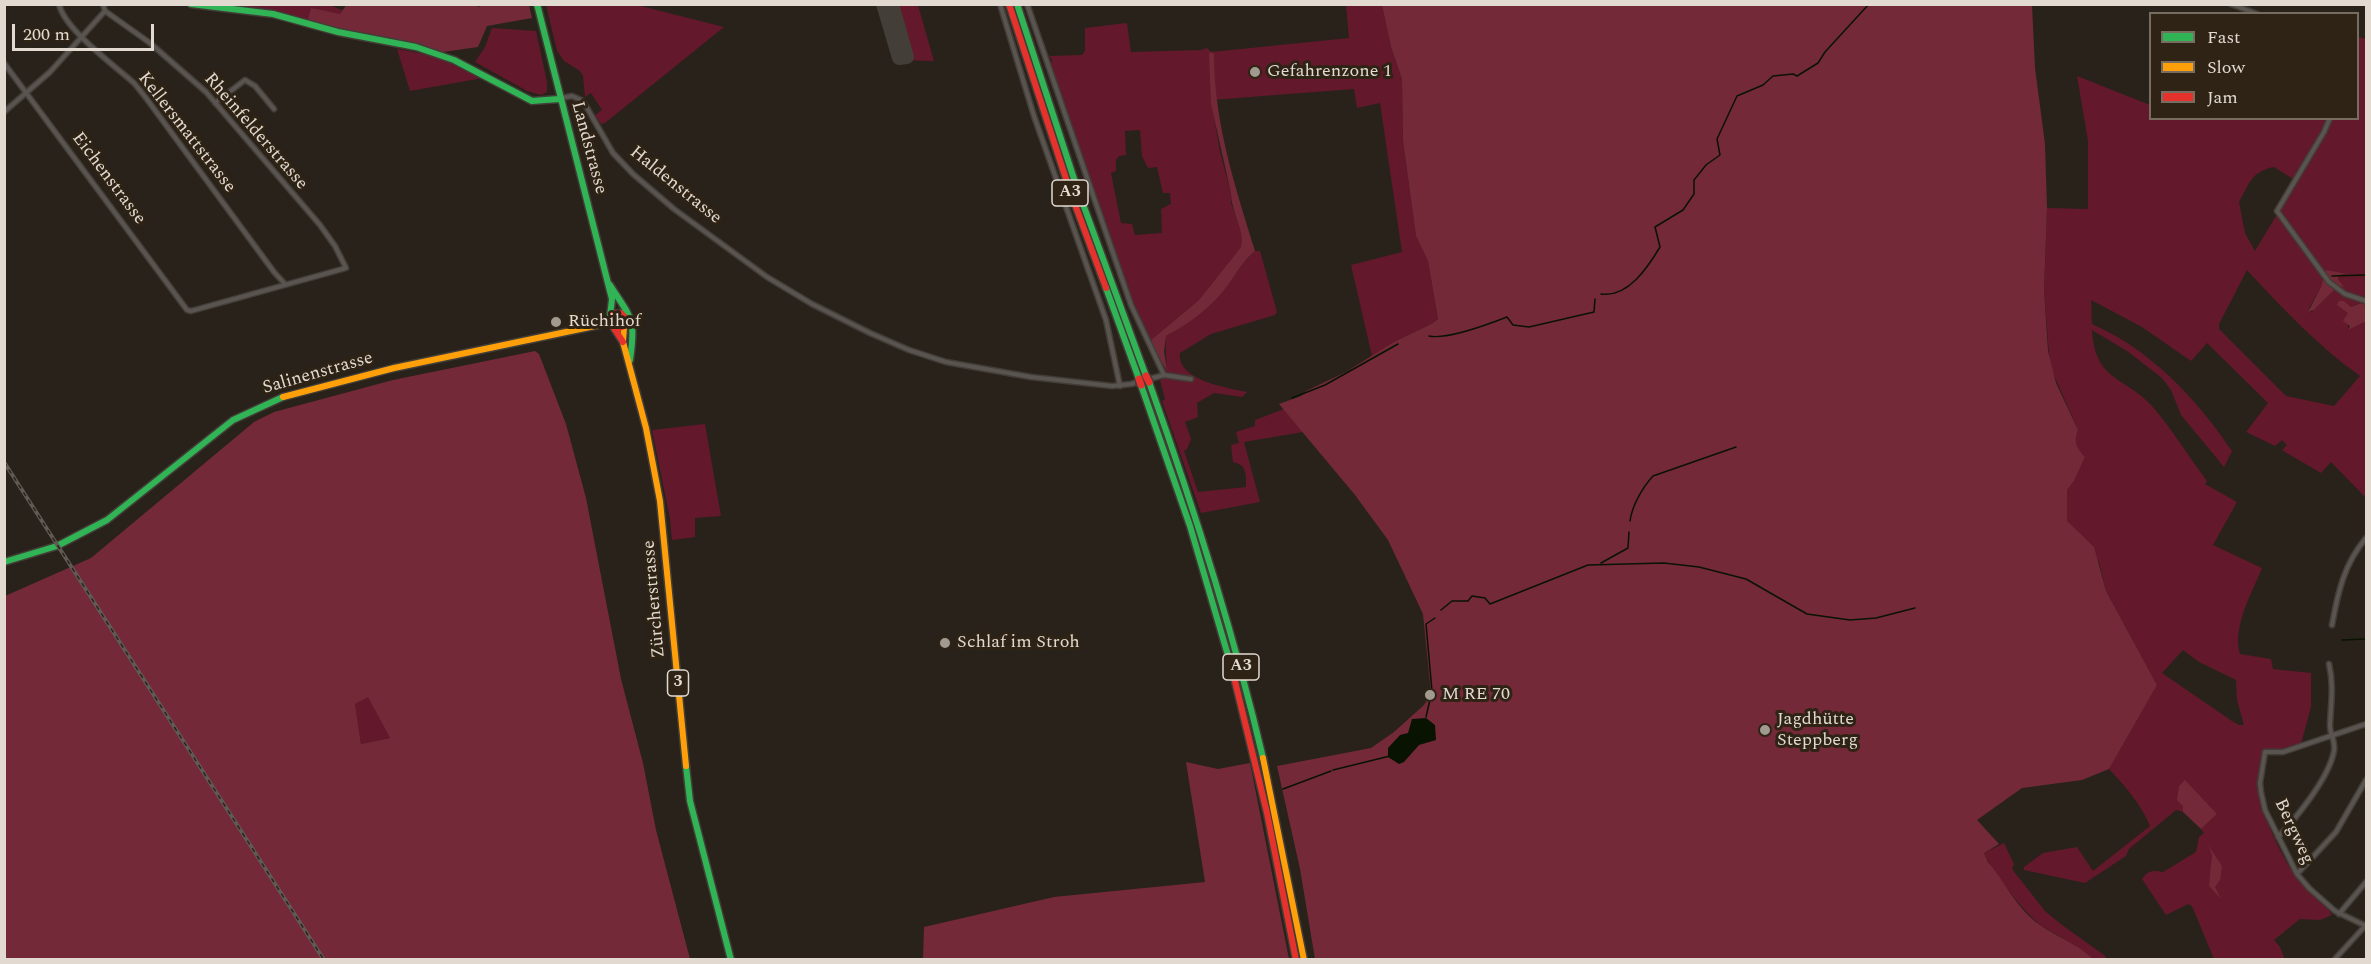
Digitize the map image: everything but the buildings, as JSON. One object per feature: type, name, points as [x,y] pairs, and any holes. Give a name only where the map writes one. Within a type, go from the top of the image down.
[{"type":"main road","name":"Haldenstrasse","points":[[191,4],[273,14],[338,32],[416,47],[454,60],[532,100],[559,99]]},
{"type":"main road","name":"Landstrasse","points":[[537,4],[559,99],[612,299],[621,313]]},
{"type":"main road","name":"A3","points":[[1009,4],[1066,181],[1201,532],[1241,666],[1272,794],[1304,960]]},
{"type":"main road","name":"A3","points":[[1017,4],[1196,541],[1231,662],[1264,795],[1296,960]]},
{"type":"main road","points":[[606,276],[632,319],[634,330],[630,367]]},
{"type":"main road","name":"Landstrasse","points":[[610,319],[612,299]]},
{"type":"main road","points":[[616,312],[621,313],[626,318],[624,327],[615,330],[610,319],[616,312]]},
{"type":"main road","name":"Salinenstrasse","points":[[4,562],[34,555],[84,533],[106,520],[233,420],[284,397],[394,368],[610,319]]},
{"type":"main road","name":"Zürcherstrasse","points":[[623,342],[624,327]]},
{"type":"main road","name":"Zürcherstrasse","points":[[615,330],[623,342],[646,428],[661,511],[690,801],[731,960]]},
{"type":"street","name":"Kellersmattstrasse","points":[[59,4],[61,12],[81,37],[136,85],[274,272],[286,285]]},
{"type":"street","points":[[4,112],[50,72],[105,11],[103,4]]},
{"type":"street","points":[[1000,4],[1034,116],[1106,320],[1120,386],[1164,375],[1191,379]]},
{"type":"street","points":[[1027,4],[1131,305],[1164,375]]},
{"type":"street","points":[[2231,4],[2252,12]]},
{"type":"street","name":"Rheinfelderstrasse","points":[[105,11],[150,43],[206,92],[320,225],[335,246],[346,268],[286,285]]},
{"type":"street","name":"Eichenstrasse","points":[[4,63],[189,311],[286,285]]},
{"type":"street","points":[[215,103],[245,80],[255,86],[274,110]]},
{"type":"street","name":"Haldenstrasse","points":[[559,99],[572,96],[583,101],[613,153],[633,174],[674,209],[767,277],[812,304],[909,350],[946,362],[1031,377],[1120,386]]},
{"type":"street","points":[[2329,120],[2277,212],[2334,287],[2345,294],[2367,301]]},
{"type":"street","points":[[2332,624],[2341,582],[2348,564],[2367,538]]},
{"type":"street","points":[[2278,837],[2297,817],[2330,763],[2334,750],[2330,723],[2333,699],[2329,664]]},
{"type":"street","points":[[2332,736],[2367,724]]},
{"type":"street","name":"Bergweg","points":[[2332,736],[2283,752],[2265,752],[2260,783],[2261,792],[2265,810],[2297,874],[2309,888],[2339,914],[2366,925]]},
{"type":"street","points":[[2297,874],[2336,832],[2367,780]]},
{"type":"street","points":[[2339,914],[2367,882]]},
{"type":"street","points":[[2334,960],[2366,925]]},
{"type":"shaded area","points":[[327,4],[342,10],[341,14],[307,23],[273,14],[191,5]]},
{"type":"shaded area","points":[[347,4],[475,4],[479,7],[485,4],[529,5],[532,18],[487,26],[478,47],[436,53],[307,23],[311,8],[340,14]]},
{"type":"shaded area","points":[[546,5],[637,5],[724,27],[601,124],[595,115],[602,110],[591,93],[585,97],[583,76],[580,71],[564,61],[557,51]]},
{"type":"shaded area","points":[[880,5],[918,5],[934,61],[897,60]]},
{"type":"shaded area","points":[[1346,5],[1382,5],[1391,47],[1402,79],[1403,141],[1416,236],[1428,261],[1438,319],[1372,356],[1351,265],[1402,252],[1380,103],[1357,108],[1354,89],[1211,100],[1220,152],[1231,193],[1231,203],[1244,239],[1241,247],[1199,300],[1151,340],[1146,336],[1131,300],[1050,66],[1052,60],[1049,56],[1082,55],[1085,51],[1085,28],[1127,23],[1131,52],[1207,48],[1211,52],[1349,38]],"holes":[[[1140,130],[1142,156],[1148,168],[1157,167],[1163,193],[1170,193],[1171,204],[1161,209],[1162,233],[1135,235],[1132,224],[1121,223],[1111,173],[1116,171],[1116,160],[1119,156],[1126,155],[1125,131]]]},
{"type":"shaded area","points":[[1382,5],[2032,5],[2035,68],[2045,144],[2047,208],[2044,290],[2048,351],[2056,383],[2078,430],[2077,445],[2085,457],[2074,481],[2067,490],[2067,521],[2094,547],[2106,591],[2157,685],[2109,769],[2082,780],[2022,788],[1977,820],[1999,844],[1984,853],[1988,862],[2022,908],[2043,927],[2093,959],[1315,959],[1300,869],[1277,766],[1371,748],[1394,732],[1424,705],[1431,693],[1423,614],[1388,540],[1355,495],[1279,404],[1301,396],[1306,391],[1346,372],[1392,343],[1438,319],[1428,261],[1416,236],[1403,141],[1402,79],[1391,47]]},
{"type":"shaded area","points":[[492,28],[536,31],[547,92],[541,95],[527,91],[475,62],[485,47]]},
{"type":"shaded area","points":[[2359,37],[2366,39],[2366,305],[2360,303],[2351,307],[2344,301],[2348,313],[2348,329],[2366,323],[2366,494],[2364,496],[2331,462],[2321,473],[2282,450],[2287,445],[2282,440],[2275,446],[2246,432],[2268,403],[2207,343],[2191,361],[2142,327],[2091,300],[2092,324],[2134,347],[2171,377],[2203,412],[2232,451],[2224,467],[2181,415],[2171,390],[2162,378],[2127,351],[2092,330],[2094,347],[2105,369],[2152,406],[2207,481],[2205,484],[2237,502],[2213,545],[2262,568],[2241,622],[2238,644],[2240,654],[2271,659],[2273,669],[2311,673],[2311,707],[2301,744],[2284,750],[2266,750],[2260,764],[2259,781],[2261,799],[2282,854],[2300,882],[2326,906],[2332,915],[2320,920],[2300,919],[2274,940],[2280,947],[2285,960],[2214,959],[2192,906],[2188,904],[2166,915],[2142,879],[2151,871],[2163,872],[2196,852],[2199,837],[2204,833],[2201,829],[2217,814],[2203,801],[2183,806],[2183,812],[2176,810],[2129,849],[2126,856],[2085,883],[2024,870],[2024,867],[2043,853],[2077,847],[2093,871],[2150,826],[2127,789],[2109,769],[2157,685],[2106,591],[2099,562],[2067,521],[2067,490],[2074,481],[2085,457],[2077,445],[2078,430],[2050,366],[2044,290],[2047,208],[2088,209],[2088,141],[2077,76],[2149,105],[2149,120],[2359,120]],"holes":[[[2274,167],[2293,179],[2294,186],[2255,251],[2245,233],[2239,202],[2252,179],[2261,172]],[[2247,270],[2315,339],[2360,376],[2334,406],[2286,396],[2219,329],[2219,324]],[[2326,271],[2345,275],[2339,276],[2338,279],[2343,287],[2338,286],[2311,313],[2309,308],[2321,287]],[[2183,650],[2199,662],[2236,680],[2237,700],[2244,725],[2232,721],[2162,673]]]},
{"type":"shaded area","points":[[397,49],[435,56],[483,78],[410,91]]},
{"type":"shaded area","points":[[1211,52],[1214,54],[1218,105],[1227,154],[1255,251],[1208,307],[1166,336],[1164,351],[1167,371],[1151,344],[1151,340],[1199,300],[1241,247],[1242,241],[1211,104],[1209,54]]},
{"type":"shaded area","points":[[1255,251],[1260,251],[1277,312],[1275,315],[1211,334],[1180,353],[1181,362],[1194,376],[1216,385],[1247,392],[1242,397],[1214,393],[1197,403],[1198,417],[1185,422],[1191,439],[1184,451],[1198,492],[1246,487],[1245,471],[1241,465],[1233,462],[1231,445],[1239,443],[1236,432],[1255,426],[1255,420],[1284,409],[1303,432],[1244,442],[1260,502],[1201,513],[1162,401],[1165,399],[1160,380],[1163,379],[1166,369],[1166,336],[1194,318],[1213,302]]},
{"type":"shaded area","points":[[2326,270],[2347,274],[2339,275],[2338,279],[2344,287],[2338,286],[2314,310],[2308,312],[2321,287]]},
{"type":"shaded area","points":[[2339,301],[2344,301],[2351,307],[2361,303],[2366,305],[2366,323],[2348,330],[2350,326],[2343,321],[2348,313],[2337,305]]},
{"type":"shaded area","points":[[535,351],[539,354],[566,424],[586,498],[621,679],[643,763],[656,830],[690,959],[5,959],[5,596],[91,558],[254,422],[274,412],[393,380]],"holes":[[[368,697],[390,738],[361,744],[355,704]]]},
{"type":"shaded area","points":[[705,424],[721,516],[695,518],[695,537],[672,540],[652,430]]},
{"type":"shaded area","points":[[368,696],[390,738],[361,744],[355,704]]},
{"type":"shaded area","points":[[1426,718],[1435,725],[1436,740],[1419,745],[1404,762],[1399,764],[1388,757],[1388,748],[1400,735],[1408,733],[1412,719]]},
{"type":"shaded area","points":[[1186,762],[1218,769],[1250,763],[1289,959],[923,959],[924,927],[1054,897],[1205,882]]},
{"type":"shaded area","points":[[2185,780],[2217,814],[2201,829],[2183,812],[2183,806],[2177,800],[2179,786]]},
{"type":"shaded area","points":[[2004,843],[2014,864],[2012,869],[2045,911],[2107,959],[2093,959],[2075,945],[2042,926],[2018,902],[1984,853]]},
{"type":"shaded area","points":[[2208,845],[2222,866],[2220,880],[2215,887],[2221,899],[2209,886],[2212,855]]},
{"type":"waterway","points":[[1601,294],[1611,294],[1628,286],[1650,263],[1660,247],[1655,227],[1683,210],[1694,194],[1694,180],[1706,165],[1720,155],[1717,139],[1737,96],[1763,85],[1773,76],[1793,74],[1797,76],[1818,63],[1825,52],[1869,4]]},
{"type":"waterway","points":[[2332,276],[2366,275]]},
{"type":"waterway","points":[[1429,336],[1457,334],[1507,317],[1513,325],[1529,327],[1594,312],[1595,299]]},
{"type":"waterway","points":[[1292,398],[1325,385],[1398,344]]},
{"type":"waterway","points":[[1630,521],[1638,497],[1653,476],[1736,447]]},
{"type":"waterway","points":[[1601,563],[1628,548],[1629,532]]},
{"type":"waterway","points":[[1441,610],[1452,601],[1468,601],[1472,596],[1485,598],[1490,604],[1588,565],[1664,563],[1699,567],[1746,579],[1807,614],[1850,620],[1876,618],[1915,608]]},
{"type":"waterway","points":[[1426,717],[1432,691],[1426,624],[1435,618]]},
{"type":"waterway","points":[[2342,640],[2366,639]]},
{"type":"waterway","points":[[1333,770],[1390,756]]},
{"type":"waterway","points":[[1283,789],[1331,771]]},
{"type":"taxiway","points":[[883,4],[899,58],[907,57],[892,4]]},
{"type":"railway","points":[[4,462],[324,960]]},
{"type":"traffic: fast","points":[[191,4],[273,14],[338,32],[416,47],[454,60],[532,101],[559,99]]},
{"type":"traffic: fast","points":[[537,4],[612,299],[610,316]]},
{"type":"traffic: fast","points":[[1017,4],[1076,185],[1146,376]]},
{"type":"traffic: fast","points":[[610,285],[628,313],[632,327],[630,360]]},
{"type":"traffic: fast","points":[[1106,288],[1139,379]]},
{"type":"traffic: fast","points":[[1149,382],[1211,568],[1239,663],[1263,758]]},
{"type":"traffic: fast","points":[[1141,385],[1190,526],[1232,669]]},
{"type":"traffic: fast","points":[[4,562],[57,546],[107,520],[233,420],[283,397]]},
{"type":"traffic: fast","points":[[686,766],[690,801],[731,960]]},
{"type":"traffic: slow","points":[[283,397],[394,368],[609,323]]},
{"type":"traffic: slow","points":[[624,327],[623,342],[646,428],[660,501],[686,766]]},
{"type":"traffic: slow","points":[[1263,758],[1304,960]]},
{"type":"traffic: jam","points":[[1009,4],[1070,191],[1106,288]]},
{"type":"traffic: jam","points":[[615,330],[626,325],[626,318],[621,313],[612,314],[610,322],[623,342]]},
{"type":"traffic: jam","points":[[1146,376],[1149,382]]},
{"type":"traffic: jam","points":[[1139,379],[1141,385]]},
{"type":"traffic: jam","points":[[1232,669],[1267,813],[1296,960]]},
{"type":"place","name":"Gefahrenzone 1","points":[[1255,72]]},
{"type":"place","name":"Rüchihof","points":[[556,322]]},
{"type":"place","name":"Schlaf im Stroh","points":[[945,643]]},
{"type":"place","name":"M RE 70","points":[[1430,695]]},
{"type":"place","name":"Jagdhütte Steppberg","points":[[1765,730]]}]
